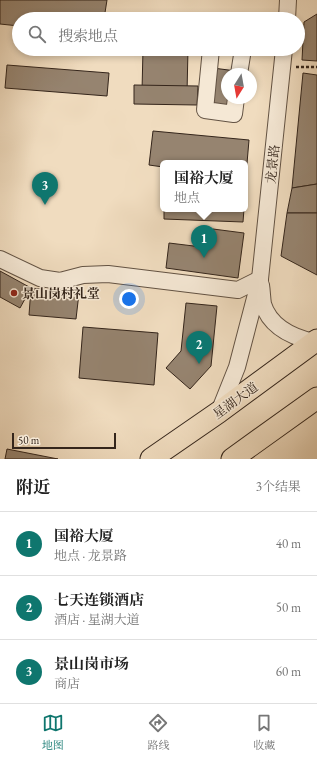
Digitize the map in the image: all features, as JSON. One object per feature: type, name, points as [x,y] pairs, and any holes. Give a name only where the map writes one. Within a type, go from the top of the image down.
[{"type":"main road","name":"星湖大道","points":[[151,459],[219,412],[315,341]]},
{"type":"main road","points":[[232,459],[317,398]]},
{"type":"street","points":[[287,12],[288,0]]},
{"type":"street","points":[[210,56],[205,110],[234,114],[235,104]]},
{"type":"street","points":[[241,68],[242,56]]},
{"type":"street","name":"龙景路","points":[[260,279],[284,56]]},
{"type":"street","points":[[0,259],[40,278],[60,281],[83,275],[108,274],[238,290],[260,279]]},
{"type":"street","points":[[260,279],[263,304],[271,320],[296,338],[315,341]]},
{"type":"street","points":[[219,412],[237,367],[260,279]]},
{"type":"path","points":[[283,66],[317,67]]},
{"type":"building","points":[[0,0],[107,0],[105,12],[12,12],[12,25],[0,24]]},
{"type":"building","points":[[317,14],[317,61],[302,60],[302,56],[305,56],[305,21]]},
{"type":"building","points":[[143,56],[188,56],[187,93],[142,91]]},
{"type":"building","points":[[7,65],[109,73],[107,96],[5,88]]},
{"type":"building","points":[[213,68],[221,69],[221,104],[232,104],[231,109],[208,107]]},
{"type":"building","points":[[303,73],[317,75],[317,184],[292,188]]},
{"type":"building","points":[[134,85],[198,86],[197,105],[134,104]]},
{"type":"building","points":[[153,131],[249,140],[247,160],[160,160],[160,167],[149,165]]},
{"type":"building","points":[[317,184],[317,213],[287,213],[292,188]]},
{"type":"building","points":[[164,212],[244,212],[243,222],[164,219]]},
{"type":"building","points":[[287,213],[317,213],[317,275],[281,256]]},
{"type":"building","points":[[213,229],[244,233],[238,278],[166,268],[169,243],[210,248]]},
{"type":"building","name":"景山岗村礼堂","points":[[0,271],[31,288],[20,308],[0,297]]},
{"type":"building","points":[[31,288],[79,293],[76,319],[29,315]]},
{"type":"building","points":[[186,303],[217,306],[211,366],[190,389],[166,368],[181,351]]},
{"type":"building","points":[[83,327],[158,333],[154,385],[79,378]]},
{"type":"building","points":[[7,449],[58,459],[5,459]]},
{"type":"place","name":"景山岗市场","points":[[45,205]]},
{"type":"place","name":"国裕大厦","points":[[204,258]]},
{"type":"place","name":"景山岗村礼堂","points":[[14,293]]},
{"type":"place","name":"七天连锁酒店","points":[[199,364]]}]
